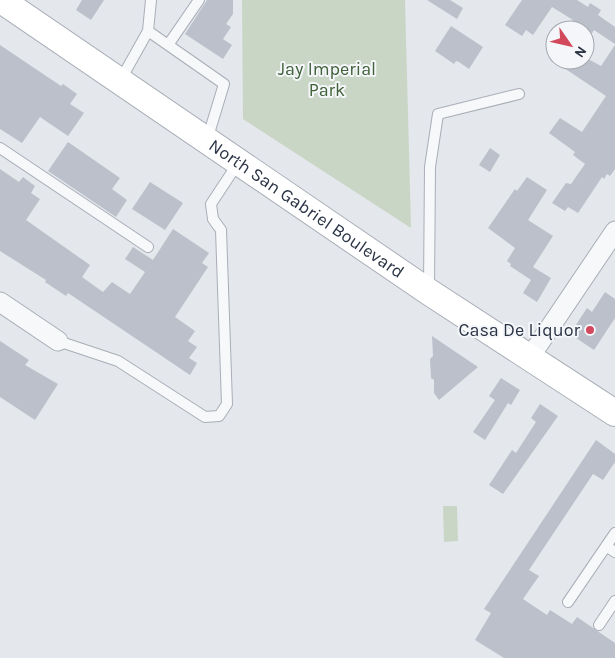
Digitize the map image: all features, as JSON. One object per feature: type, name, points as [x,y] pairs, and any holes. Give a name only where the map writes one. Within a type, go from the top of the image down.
[{"type":"main road","name":"North San Gabriel Boulevard","points":[[1,0],[429,292],[615,413]]},
{"type":"street","points":[[530,357],[615,231]]},
{"type":"street","points":[[0,302],[58,341]]},
{"type":"lane","points":[[120,81],[148,31],[151,0]]},
{"type":"lane","points":[[168,45],[199,0]]},
{"type":"lane","points":[[148,31],[224,84],[207,141]]},
{"type":"lane","points":[[429,292],[430,167],[438,114],[519,94]]},
{"type":"lane","points":[[0,148],[148,247]]},
{"type":"lane","points":[[58,341],[118,361],[205,417],[219,416],[227,404],[221,230],[213,219],[211,204],[238,162]]},
{"type":"lane","points":[[568,602],[611,549],[615,533]]},
{"type":"lane","points":[[599,625],[615,601]]},
{"type":"green space","name":"Jay Imperial Park","points":[[242,0],[405,0],[411,228],[243,119]]},
{"type":"green space","points":[[443,506],[457,506],[458,541],[444,542]]},
{"type":"building","points":[[82,0],[104,0],[91,20],[76,10]]},
{"type":"building","points":[[207,0],[233,0],[233,14],[226,24],[231,27],[223,39],[232,45],[223,59],[185,34]]},
{"type":"building","points":[[427,0],[450,0],[463,8],[457,19]]},
{"type":"building","points":[[522,0],[577,0],[588,7],[590,3],[601,10],[598,15],[615,27],[615,44],[595,31],[595,20],[573,20],[552,7],[533,35],[526,30],[522,36],[505,25]]},
{"type":"building","points":[[451,26],[483,47],[469,69],[456,61],[454,64],[435,51]]},
{"type":"building","points":[[0,45],[61,86],[63,84],[77,94],[70,104],[84,113],[68,136],[40,117],[22,143],[0,129]]},
{"type":"building","points":[[615,45],[615,169],[610,176],[607,174],[604,179],[602,177],[578,213],[568,207],[565,211],[552,203],[566,183],[571,184],[585,164],[573,155],[575,152],[549,133],[560,118],[582,132],[606,96],[567,70],[595,70],[595,63],[601,66]]},
{"type":"building","points":[[68,142],[120,178],[112,189],[127,200],[116,217],[48,171]]},
{"type":"building","points":[[490,148],[500,155],[490,172],[479,165]]},
{"type":"building","points":[[0,169],[19,182],[23,177],[35,186],[31,193],[40,199],[26,220],[90,265],[82,277],[103,292],[112,282],[130,294],[145,272],[125,259],[133,247],[153,260],[173,229],[209,253],[202,263],[208,267],[175,317],[195,331],[188,341],[197,347],[189,358],[197,363],[190,375],[68,293],[66,296],[45,282],[46,280],[0,251]]},
{"type":"building","points":[[527,177],[547,190],[528,220],[553,236],[533,267],[551,278],[537,302],[523,293],[531,280],[510,266],[511,264],[507,261],[515,248],[488,228],[515,189],[517,191]]},
{"type":"building","points":[[150,182],[183,203],[165,230],[132,209]]},
{"type":"building","name":"Casa De Liquor","points":[[605,292],[615,299],[615,318],[594,350],[570,334],[587,308],[592,312]]},
{"type":"building","points":[[432,336],[478,367],[439,400],[434,393],[434,380],[431,378]]},
{"type":"building","points":[[0,341],[29,360],[25,365],[58,384],[35,420],[0,397]]},
{"type":"building","points":[[501,378],[520,390],[511,405],[508,403],[485,440],[473,432],[495,400],[489,396]]},
{"type":"building","points":[[540,404],[558,416],[503,494],[489,485],[512,450],[516,453],[536,422],[531,418]]},
{"type":"building","points":[[596,440],[615,454],[615,462],[603,480],[593,474],[529,570],[539,576],[523,599],[547,615],[550,610],[572,624],[577,617],[615,643],[615,658],[504,658],[475,640],[491,613],[484,609]]},
{"type":"place","name":"Casa De Liquor","points":[[590,330]]}]
